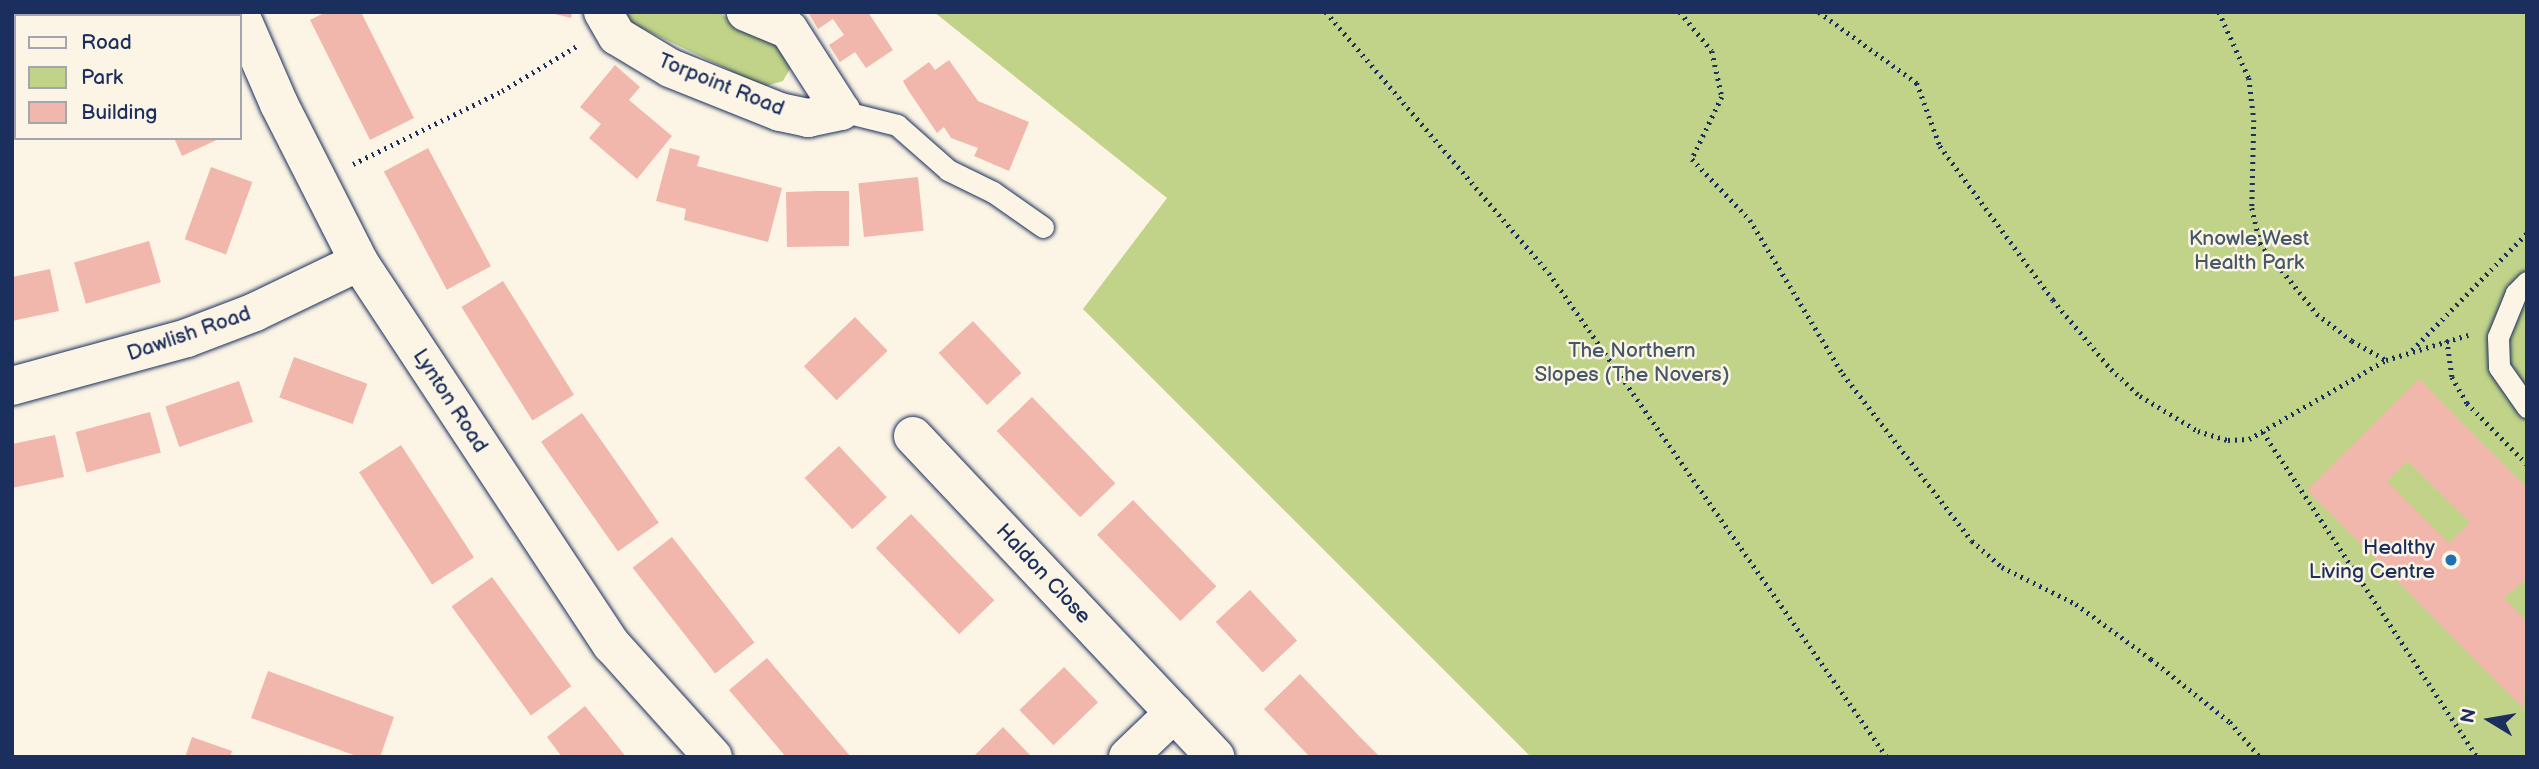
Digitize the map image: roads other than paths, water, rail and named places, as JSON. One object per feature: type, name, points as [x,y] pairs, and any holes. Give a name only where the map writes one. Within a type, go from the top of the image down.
[{"type":"street","name":"Torpoint Road","points":[[603,12],[617,36],[670,68],[780,112],[808,118],[841,111]]},
{"type":"street","points":[[746,12],[789,30],[841,111]]},
{"type":"street","name":"Lynton Road","points":[[242,18],[318,182],[359,262],[612,645],[713,757]]},
{"type":"street","name":"Dawlish Road","points":[[12,386],[187,338],[255,312],[359,262]]},
{"type":"street","name":"Haldon Close","points":[[913,436],[1216,757]]},
{"type":"street","points":[[1128,757],[1174,713]]},
{"type":"lane","points":[[841,111],[897,125],[948,170],[993,192],[1043,227]]},
{"type":"lane","points":[[2527,282],[2516,293],[2498,337],[2499,367],[2527,407]]},
{"type":"place","name":"Healthy Living Centre","points":[[2451,560]]},
{"type":"park label","name":"Knowle West Health Park","points":[[2249,251]]},
{"type":"park label","name":"The Northern Slopes (The Novers)","points":[[1632,363]]}]
